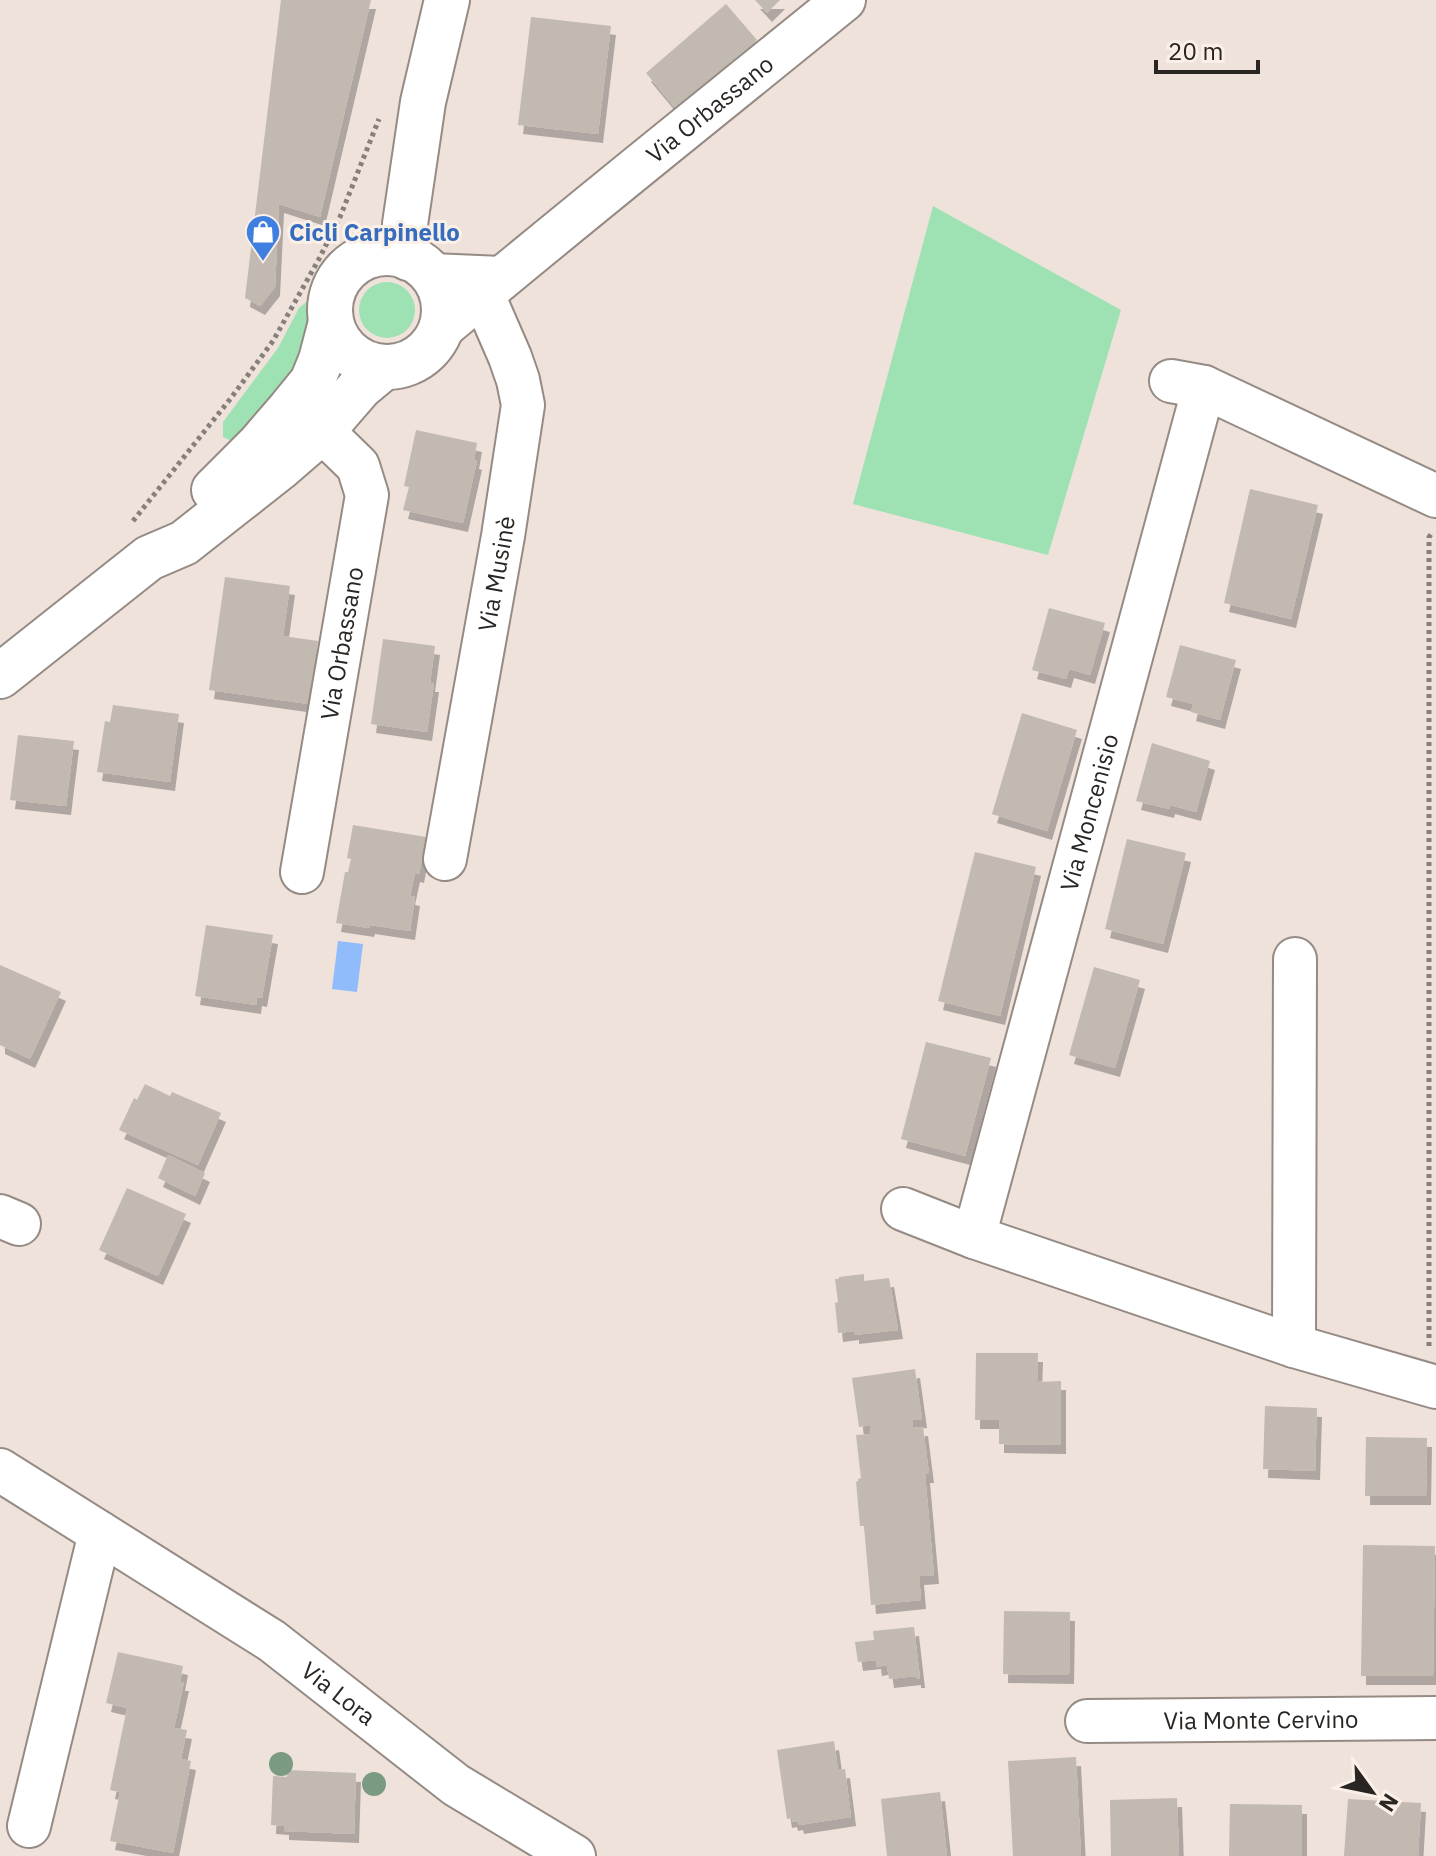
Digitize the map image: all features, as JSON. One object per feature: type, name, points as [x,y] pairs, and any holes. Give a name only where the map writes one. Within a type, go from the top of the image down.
[{"type":"main road","points":[[365,258],[391,164],[403,104],[447,0]]},
{"type":"main road","points":[[403,104],[405,224],[420,266]]},
{"type":"main road","points":[[0,676],[140,541],[174,525],[214,490],[290,409],[312,382],[321,360],[331,322],[331,303],[343,274],[365,258],[383,253],[402,255],[420,266],[441,291],[445,310],[442,328],[433,344],[420,357],[403,366],[384,367],[366,363],[350,354],[338,339],[331,322]]},
{"type":"main road","points":[[140,541],[184,543],[322,431],[360,387],[384,367]]},
{"type":"street","name":"Via Orbassano","points":[[442,328],[844,0]]},
{"type":"street","points":[[420,266],[490,287]]},
{"type":"street","name":"Via Musinè","points":[[445,859],[503,536],[523,405],[510,357],[490,311],[490,287]]},
{"type":"street","name":"Via Moncenisio","points":[[974,1237],[1188,384],[1436,496]]},
{"type":"street","name":"Via Orbassano","points":[[302,872],[367,495],[358,466],[322,431]]},
{"type":"street","points":[[1294,1346],[1295,959]]},
{"type":"street","points":[[903,1209],[974,1237],[1294,1346],[1432,1386]]},
{"type":"street","name":"Via Lora","points":[[0,1470],[272,1641],[456,1785],[574,1856]]},
{"type":"street","points":[[29,1826],[100,1533]]},
{"type":"street","name":"Via Monte Cervino","points":[[1087,1721],[1436,1718]]},
{"type":"path","points":[[140,541],[231,398],[273,341],[319,259],[359,174],[403,104]]},
{"type":"path","points":[[1432,1386],[1429,537],[1436,525]]},
{"type":"green space","points":[[933,206],[1121,310],[1048,555],[853,504]]},
{"type":"green space","points":[[387,282],[407,290],[415,310],[407,330],[387,338],[367,330],[359,310],[367,290]]},
{"type":"green space","points":[[311,298],[312,334],[305,367],[240,445],[223,437],[223,422],[278,348],[299,308]]},
{"type":"water","points":[[338,941],[363,944],[357,992],[332,989]]},
{"type":"building","points":[[281,0],[371,0],[320,217],[279,204],[275,287],[260,306],[245,298]]},
{"type":"building","points":[[755,0],[780,0],[767,13]]},
{"type":"building","points":[[726,4],[757,40],[676,109],[646,73]]},
{"type":"building","points":[[531,17],[611,26],[598,134],[518,125]]},
{"type":"building","points":[[416,430],[477,443],[474,460],[477,461],[463,523],[403,510],[409,487],[404,486]]},
{"type":"building","points":[[1250,489],[1318,505],[1291,619],[1224,603]]},
{"type":"building","points":[[225,577],[290,586],[283,636],[318,641],[309,704],[209,690]]},
{"type":"building","points":[[1049,608],[1105,623],[1090,675],[1069,669],[1066,679],[1032,670]]},
{"type":"building","points":[[383,639],[435,646],[430,683],[434,683],[427,732],[371,724]]},
{"type":"building","points":[[1180,645],[1236,660],[1220,720],[1191,712],[1193,704],[1166,697]]},
{"type":"building","points":[[113,705],[179,714],[170,782],[97,772],[105,721],[110,722]]},
{"type":"building","points":[[1022,713],[1077,730],[1047,831],[992,814]]},
{"type":"building","points":[[18,735],[74,741],[66,806],[10,800]]},
{"type":"building","points":[[1152,743],[1210,761],[1196,812],[1136,801]]},
{"type":"building","points":[[353,825],[426,837],[419,874],[415,873],[410,896],[415,897],[410,931],[336,923],[345,872],[348,872],[351,859],[347,858]]},
{"type":"building","points":[[1127,839],[1186,853],[1163,944],[1105,929]]},
{"type":"building","points":[[975,852],[1036,867],[1000,1016],[938,1001]]},
{"type":"building","points":[[206,925],[273,935],[262,998],[257,997],[256,1005],[195,996]]},
{"type":"building","points":[[0,965],[61,992],[30,1059],[0,1045]]},
{"type":"building","points":[[1094,967],[1140,980],[1115,1068],[1069,1055]]},
{"type":"building","points":[[926,1042],[991,1058],[965,1156],[901,1139]]},
{"type":"building","points":[[145,1084],[221,1113],[198,1165],[119,1130],[134,1098],[137,1100]]},
{"type":"building","points":[[168,1155],[205,1173],[195,1196],[158,1178]]},
{"type":"building","points":[[127,1188],[186,1214],[158,1276],[99,1250]]},
{"type":"building","points":[[864,1274],[864,1281],[889,1278],[898,1330],[854,1335],[854,1331],[838,1333],[835,1279]]},
{"type":"building","points":[[976,1353],[1038,1353],[1037,1382],[1061,1381],[1061,1445],[999,1444],[999,1420],[975,1420]]},
{"type":"building","points":[[915,1369],[922,1419],[912,1420],[913,1428],[923,1427],[929,1474],[925,1474],[934,1575],[919,1576],[921,1600],[871,1605],[864,1526],[860,1526],[856,1481],[861,1478],[856,1435],[871,1434],[870,1425],[859,1427],[852,1378]]},
{"type":"building","points":[[1265,1406],[1317,1408],[1315,1471],[1263,1469]]},
{"type":"building","points":[[1366,1437],[1427,1438],[1426,1496],[1365,1496]]},
{"type":"building","points":[[1363,1545],[1435,1546],[1433,1676],[1361,1676]]},
{"type":"building","points":[[1004,1611],[1070,1612],[1069,1675],[1003,1674]]},
{"type":"building","points":[[914,1627],[920,1679],[916,1676],[889,1679],[887,1665],[877,1667],[876,1660],[858,1662],[855,1642],[874,1640],[873,1631]]},
{"type":"building","points":[[118,1652],[183,1666],[180,1682],[184,1682],[174,1728],[187,1730],[181,1759],[191,1761],[173,1853],[110,1841],[120,1792],[110,1790],[127,1708],[106,1703]]},
{"type":"building","points":[[834,1741],[838,1770],[845,1769],[851,1817],[799,1825],[792,1818],[787,1819],[777,1750]]},
{"type":"building","points":[[1076,1757],[1081,1856],[1013,1856],[1008,1761]]},
{"type":"building","points":[[287,1770],[356,1773],[354,1834],[284,1831],[284,1826],[271,1825],[273,1776],[287,1777]]},
{"type":"building","points":[[940,1792],[947,1856],[887,1856],[881,1799]]},
{"type":"building","points":[[1177,1798],[1179,1856],[1111,1856],[1110,1800]]},
{"type":"building","points":[[1348,1799],[1421,1803],[1418,1856],[1344,1856]]},
{"type":"building","points":[[1230,1804],[1302,1805],[1302,1856],[1229,1856]]},
{"type":"place","name":"Cicli Carpinello","points":[[263,263]]}]
